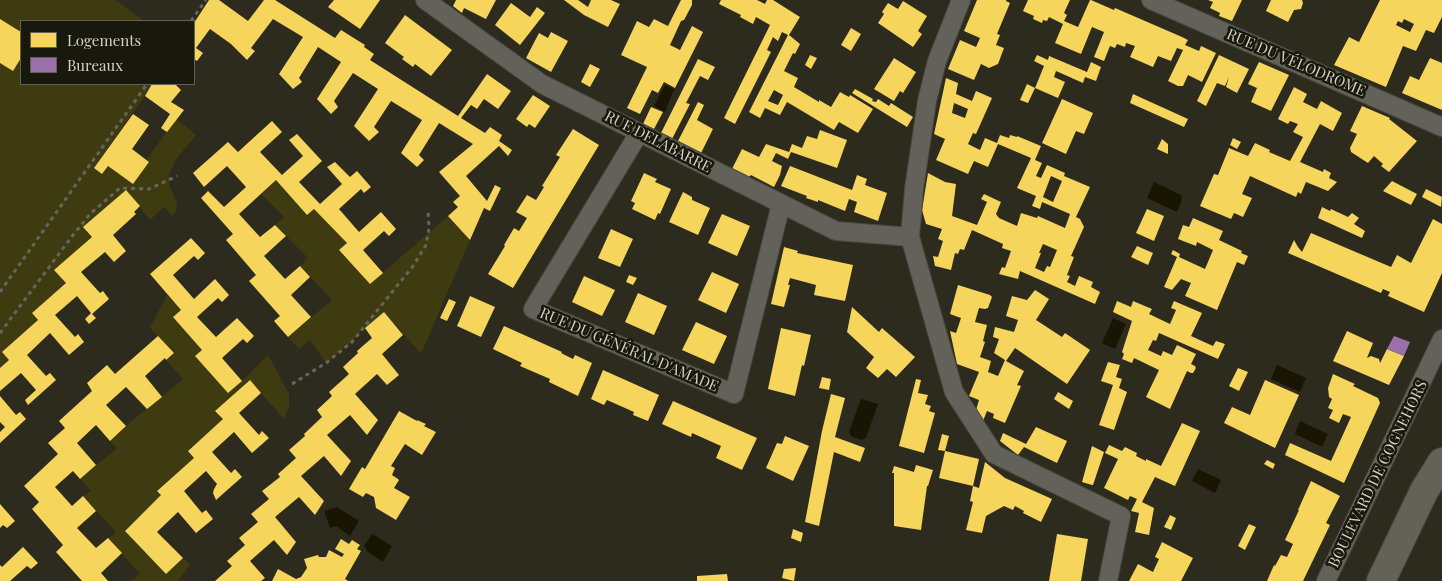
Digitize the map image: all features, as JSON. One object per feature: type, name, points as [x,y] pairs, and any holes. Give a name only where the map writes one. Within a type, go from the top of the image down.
[{"type":"main road","points":[[1381,581],[1424,491],[1442,462]]},
{"type":"main road","points":[[1402,581],[1442,494]]},
{"type":"street","name":"RUE DELABARRE","points":[[425,0],[542,84],[836,231],[910,237]]},
{"type":"street","points":[[961,0],[937,61],[927,101],[914,188],[910,237],[954,392],[994,454],[1121,516],[1108,581]]},
{"type":"street","name":"RUE DU VÉLODROME","points":[[1150,0],[1442,126]]},
{"type":"street","name":"RUE DU GÉNÉRAL D'AMADE","points":[[639,132],[533,308],[734,394],[781,204]]},
{"type":"street","name":"BOULEVARD DE COGNEHORS","points":[[1326,581],[1442,339]]},
{"type":"path","points":[[192,20],[206,0]]},
{"type":"path","points":[[0,292],[146,85]]},
{"type":"path","points":[[0,333],[91,213],[120,188],[149,189],[177,176]]},
{"type":"path","points":[[292,384],[326,363],[352,342],[412,266],[426,245],[429,228],[428,211]]},
{"type":"shaded area","points":[[0,0],[115,0],[143,20],[20,20],[20,85],[152,85],[94,168],[102,174],[108,166],[133,183],[149,162],[147,159],[176,119],[196,135],[177,158],[169,174],[169,184],[177,203],[176,212],[172,216],[164,207],[150,220],[126,190],[84,227],[92,237],[55,270],[66,283],[32,313],[38,320],[3,352],[9,360],[0,368]]},
{"type":"shaded area","points":[[665,85],[674,89],[665,112],[654,106]]},
{"type":"shaded area","points":[[276,180],[307,215],[314,209],[347,243],[339,251],[371,283],[448,216],[470,240],[421,354],[384,312],[364,327],[352,342],[326,363],[310,340],[299,349],[288,337],[332,300],[300,266],[308,258],[275,225],[284,217],[261,194]]},
{"type":"shaded area","points":[[1154,182],[1181,195],[1182,200],[1177,212],[1147,198]]},
{"type":"shaded area","points":[[167,295],[181,310],[174,317],[202,350],[195,356],[242,381],[268,355],[289,394],[289,407],[284,419],[249,380],[216,410],[223,419],[188,450],[194,458],[157,490],[161,495],[125,530],[166,574],[183,558],[190,565],[178,581],[131,581],[140,574],[108,538],[116,532],[83,496],[91,491],[80,479],[117,448],[110,441],[183,379],[166,360],[174,353],[150,328]]},
{"type":"shaded area","points":[[1113,318],[1126,324],[1115,349],[1102,343]]},
{"type":"shaded area","points":[[1277,365],[1306,378],[1300,392],[1271,379]]},
{"type":"shaded area","points":[[861,399],[878,404],[866,438],[862,440],[851,436],[849,432]]},
{"type":"shaded area","points":[[1300,421],[1328,434],[1322,447],[1295,434]]},
{"type":"shaded area","points":[[1198,469],[1221,480],[1215,493],[1192,481]]},
{"type":"shaded area","points":[[337,507],[359,521],[350,536],[336,526],[330,528],[324,511]]},
{"type":"shaded area","points":[[372,534],[392,546],[383,562],[368,552],[364,546]]},
{"type":"building: Logements","points":[[209,0],[219,0],[248,21],[264,0],[275,0],[335,38],[341,30],[365,45],[364,47],[374,54],[370,60],[458,116],[487,74],[511,91],[498,109],[484,99],[477,109],[471,105],[461,118],[485,133],[490,127],[502,135],[499,141],[512,150],[508,156],[499,146],[466,176],[487,201],[495,185],[501,188],[490,211],[484,208],[470,240],[448,216],[458,207],[453,202],[460,196],[439,172],[473,144],[439,123],[419,155],[424,160],[417,167],[401,153],[422,120],[391,101],[374,127],[379,132],[369,141],[354,126],[378,89],[353,73],[334,101],[338,107],[331,114],[317,99],[341,62],[318,47],[299,78],[302,82],[293,89],[279,74],[303,37],[273,19],[251,48],[255,51],[247,60],[231,44],[210,29],[196,48],[203,53],[197,61],[195,60],[195,21]]},
{"type":"building: Logements","points":[[334,0],[380,0],[360,29],[328,7]]},
{"type":"building: Logements","points":[[456,0],[496,0],[486,19],[464,8],[462,13],[453,6]]},
{"type":"building: Logements","points":[[564,0],[578,0],[588,7],[591,0],[611,0],[620,4],[608,27],[584,15]]},
{"type":"building: Logements","points":[[681,0],[692,0],[692,5],[684,20],[681,21],[670,45],[680,50],[692,26],[703,32],[675,88],[664,82],[658,93],[652,90],[640,114],[627,108],[647,67],[621,55],[637,21],[649,27],[654,19],[668,26]]},
{"type":"building: Logements","points":[[721,0],[757,0],[765,4],[767,0],[773,0],[800,17],[789,35],[800,44],[784,71],[798,78],[794,87],[819,102],[819,100],[831,107],[840,92],[849,97],[850,95],[873,109],[858,133],[839,122],[834,130],[787,102],[780,115],[765,108],[760,118],[749,112],[788,35],[782,32],[778,41],[773,37],[767,50],[771,52],[735,124],[724,118],[770,25],[756,17],[753,24],[740,17],[741,15],[719,4]],"holes":[[[774,90],[783,95],[778,105],[768,101]]]},
{"type":"building: Logements","points":[[977,0],[1006,0],[1010,3],[997,34],[1000,35],[996,45],[1004,48],[998,64],[989,68],[981,64],[974,80],[948,69],[960,40],[976,47],[980,38],[964,31]]},
{"type":"building: Logements","points":[[1028,0],[1070,0],[1064,13],[1067,15],[1064,21],[1078,27],[1091,0],[1114,10],[1115,8],[1182,37],[1188,40],[1185,45],[1199,51],[1201,46],[1216,53],[1202,82],[1188,75],[1183,86],[1178,86],[1168,81],[1183,50],[1177,48],[1171,61],[1158,56],[1153,67],[1130,57],[1135,46],[1126,43],[1125,47],[1117,44],[1115,48],[1110,46],[1104,61],[1094,57],[1104,32],[1092,27],[1081,54],[1055,43],[1063,24],[1049,17],[1047,21],[1043,20],[1042,23],[1033,19],[1034,16],[1023,11]]},
{"type":"building: Logements","points":[[1208,0],[1242,0],[1232,21],[1219,16],[1220,13],[1210,8],[1213,2]]},
{"type":"building: Logements","points":[[1271,0],[1302,0],[1303,3],[1301,9],[1294,10],[1288,22],[1266,11]]},
{"type":"building: Logements","points":[[1380,0],[1442,0],[1442,17],[1434,33],[1426,30],[1416,51],[1403,46],[1386,87],[1334,65],[1349,37],[1359,42]],"holes":[[[1404,19],[1414,24],[1410,32],[1396,25],[1398,21],[1402,23]]]},
{"type":"building: Logements","points":[[903,1],[927,16],[918,31],[922,34],[913,47],[878,23],[888,3],[898,9]]},
{"type":"building: Logements","points":[[511,3],[530,17],[537,7],[545,13],[520,45],[495,25]]},
{"type":"building: Logements","points":[[405,15],[452,50],[431,76],[415,64],[413,67],[402,59],[404,57],[385,43]]},
{"type":"building: Logements","points":[[0,19],[20,31],[20,60],[13,71],[0,63]]},
{"type":"building: Logements","points":[[851,28],[861,34],[851,51],[841,45]]},
{"type":"building: Logements","points":[[551,32],[568,41],[551,72],[526,58],[539,33],[548,38]]},
{"type":"building: Logements","points":[[810,55],[817,58],[811,69],[805,65]]},
{"type":"building: Logements","points":[[1037,55],[1048,60],[1049,56],[1087,72],[1091,62],[1101,67],[1096,81],[1085,77],[1083,83],[1056,71],[1054,77],[1065,82],[1058,98],[1035,88],[1044,66],[1034,61]]},
{"type":"building: Logements","points":[[1219,55],[1249,69],[1237,93],[1226,87],[1229,77],[1225,86],[1217,83],[1206,106],[1197,101]]},
{"type":"building: Logements","points":[[894,58],[916,72],[903,93],[900,91],[894,101],[874,89]]},
{"type":"building: Logements","points":[[1430,58],[1442,63],[1442,110],[1402,93],[1410,76],[1419,80]]},
{"type":"building: Logements","points":[[698,59],[715,67],[708,80],[700,76],[686,103],[690,104],[672,139],[661,133]]},
{"type":"building: Logements","points":[[1259,62],[1289,75],[1271,111],[1251,102],[1257,88],[1248,84]]},
{"type":"building: Logements","points":[[590,64],[600,69],[590,87],[581,82]]},
{"type":"building: Logements","points":[[946,78],[958,83],[956,94],[972,101],[976,91],[992,98],[976,134],[973,133],[968,144],[980,150],[985,138],[997,143],[1000,135],[1009,138],[1010,135],[1017,136],[1041,146],[1035,160],[1042,163],[1036,176],[1041,178],[1047,165],[1065,173],[1064,176],[1090,187],[1076,217],[1080,219],[1084,227],[1071,256],[1074,257],[1067,275],[1070,276],[1067,282],[1075,286],[1079,276],[1093,282],[1091,287],[1100,292],[1095,304],[1020,271],[1018,279],[999,274],[1002,267],[1005,268],[1011,251],[1002,248],[1003,244],[972,230],[964,250],[960,249],[958,254],[955,253],[951,270],[935,266],[933,256],[938,257],[943,241],[938,239],[942,229],[926,224],[922,210],[928,173],[945,182],[956,184],[952,216],[977,225],[987,202],[981,199],[984,194],[1001,202],[996,214],[999,218],[1017,226],[1021,213],[1037,218],[1038,216],[1065,228],[1070,214],[1042,202],[1040,209],[1032,206],[1036,196],[1017,188],[1031,158],[998,144],[988,167],[974,161],[968,174],[936,160],[945,139],[934,134]],"holes":[[[954,103],[968,109],[965,118],[952,113]],[[1051,176],[1062,181],[1053,202],[1043,197]],[[1043,244],[1057,250],[1050,267],[1047,266],[1044,272],[1035,268],[1041,253],[1039,253]]]},
{"type":"building: Logements","points":[[1027,84],[1035,88],[1028,103],[1020,100]]},
{"type":"building: Logements","points":[[151,85],[176,85],[181,90],[171,102],[184,110],[167,132],[161,128],[170,114],[145,96]]},
{"type":"building: Logements","points":[[1294,87],[1307,94],[1303,102],[1317,109],[1321,101],[1342,113],[1333,131],[1320,124],[1300,162],[1323,172],[1324,169],[1331,173],[1329,178],[1337,182],[1328,191],[1306,182],[1301,194],[1298,192],[1296,197],[1250,176],[1242,194],[1252,198],[1243,217],[1234,213],[1231,219],[1200,206],[1214,174],[1218,175],[1229,148],[1248,156],[1255,143],[1270,150],[1269,152],[1290,161],[1303,137],[1293,132],[1298,124],[1290,121],[1288,124],[1278,119]]},
{"type":"building: Logements","points":[[855,89],[873,99],[872,101],[876,102],[878,99],[889,106],[891,103],[913,117],[907,127],[852,93]]},
{"type":"building: Logements","points":[[1133,94],[1188,119],[1184,127],[1130,103]]},
{"type":"building: Logements","points":[[533,95],[550,106],[535,128],[529,124],[527,127],[516,119]]},
{"type":"building: Logements","points":[[1062,99],[1093,113],[1084,134],[1076,131],[1066,154],[1042,143]]},
{"type":"building: Logements","points":[[698,102],[704,105],[697,120],[713,129],[701,153],[678,141]]},
{"type":"building: Logements","points":[[1362,106],[1390,118],[1417,141],[1389,172],[1381,166],[1383,164],[1374,156],[1368,163],[1351,152],[1350,148],[1357,134],[1350,131]]},
{"type":"building: Logements","points":[[651,107],[663,112],[654,129],[643,124]]},
{"type":"building: Logements","points":[[133,114],[149,125],[132,149],[149,162],[133,184],[108,166],[102,174],[94,168]]},
{"type":"building: Logements","points":[[272,121],[282,132],[260,152],[282,175],[303,156],[289,140],[297,134],[322,161],[299,182],[320,204],[342,184],[327,167],[335,162],[350,177],[357,171],[371,187],[364,193],[361,189],[339,209],[359,232],[381,212],[396,229],[389,236],[384,231],[363,250],[383,273],[370,284],[339,250],[347,243],[314,209],[307,215],[276,180],[239,214],[260,237],[275,225],[286,236],[264,256],[285,279],[300,266],[310,277],[291,295],[311,317],[288,337],[274,321],[280,316],[249,281],[256,275],[226,240],[233,234],[201,198],[208,191],[224,207],[246,187],[227,166],[204,187],[193,173],[228,142],[238,152]]},
{"type":"building: Logements","points":[[573,129],[599,145],[513,288],[488,274],[514,228],[519,231],[527,218],[516,212],[527,195],[536,200],[544,187],[542,186],[560,157],[556,155]]},
{"type":"building: Logements","points":[[820,130],[847,140],[837,168],[791,152],[788,159],[776,153],[772,161],[782,166],[774,187],[751,175],[749,177],[732,169],[742,149],[759,157],[766,144],[789,152],[792,144],[802,148],[807,136],[817,139]]},
{"type":"building: Logements","points":[[1233,138],[1241,142],[1237,149],[1230,145]]},
{"type":"building: Logements","points":[[1162,139],[1168,144],[1168,154],[1157,149]]},
{"type":"building: Logements","points":[[790,166],[852,190],[857,175],[867,179],[865,185],[887,193],[878,221],[854,212],[857,202],[849,199],[845,211],[818,200],[818,202],[806,198],[807,196],[781,186]]},
{"type":"building: Logements","points":[[644,173],[657,179],[655,182],[671,189],[660,214],[658,213],[655,220],[632,209],[635,203],[631,201]]},
{"type":"building: Logements","points":[[1392,181],[1417,194],[1411,205],[1383,191]]},
{"type":"building: Logements","points":[[1426,189],[1442,197],[1441,207],[1422,197]]},
{"type":"building: Logements","points":[[126,190],[140,206],[134,212],[136,214],[113,235],[126,251],[114,262],[105,252],[81,272],[100,293],[103,291],[109,299],[92,314],[96,318],[89,324],[85,319],[91,313],[77,296],[55,315],[75,337],[78,334],[84,342],[69,355],[50,333],[27,355],[46,376],[50,373],[56,380],[28,405],[25,400],[36,390],[21,373],[0,391],[0,368],[9,360],[2,352],[38,320],[32,313],[66,283],[54,270],[92,237],[83,227]]},
{"type":"building: Logements","points":[[683,192],[692,197],[692,200],[710,208],[698,235],[669,222]]},
{"type":"building: Logements","points":[[1322,207],[1348,217],[1352,213],[1359,218],[1354,224],[1365,231],[1362,238],[1318,218]]},
{"type":"building: Logements","points":[[1147,209],[1164,216],[1154,241],[1136,233]]},
{"type":"building: Logements","points":[[722,214],[750,226],[737,256],[708,243]]},
{"type":"building: Logements","points":[[1193,218],[1223,231],[1219,240],[1248,256],[1244,265],[1237,262],[1217,310],[1185,296],[1191,283],[1181,279],[1172,290],[1164,287],[1177,257],[1171,254],[1173,250],[1180,254],[1179,257],[1205,269],[1213,250],[1197,242],[1196,246],[1178,239],[1183,225],[1189,227]]},
{"type":"building: Logements","points":[[1433,219],[1442,224],[1442,273],[1424,312],[1388,296],[1390,292],[1383,289],[1381,293],[1288,253],[1294,240],[1302,252],[1311,233],[1391,267],[1397,255],[1411,263]]},
{"type":"building: Logements","points":[[611,229],[633,239],[620,267],[598,258]]},
{"type":"building: Logements","points":[[191,238],[205,253],[198,260],[194,256],[173,275],[194,299],[215,279],[229,295],[222,302],[218,298],[197,317],[216,337],[237,318],[254,336],[247,343],[243,339],[222,358],[242,381],[228,393],[195,356],[202,350],[173,317],[181,310],[150,274]]},
{"type":"building: Logements","points":[[1137,246],[1153,253],[1148,265],[1131,257]]},
{"type":"building: Logements","points":[[784,247],[798,251],[797,253],[853,265],[845,301],[814,295],[816,285],[790,278],[784,307],[771,304]]},
{"type":"building: Logements","points":[[712,272],[739,284],[726,313],[698,300]]},
{"type":"building: Logements","points":[[629,275],[637,278],[633,285],[626,282]]},
{"type":"building: Logements","points":[[584,276],[615,290],[602,316],[572,302]]},
{"type":"building: Logements","points":[[958,285],[992,297],[988,308],[979,308],[975,322],[987,325],[983,341],[985,342],[980,357],[991,361],[988,372],[998,376],[1005,360],[994,353],[999,339],[993,337],[995,327],[1014,332],[1018,320],[1006,316],[1012,296],[1027,300],[1035,290],[1049,299],[1036,320],[1062,337],[1065,333],[1090,350],[1067,384],[1015,348],[1006,361],[1024,371],[1017,385],[1021,386],[1005,423],[993,418],[994,414],[987,411],[983,421],[976,410],[979,400],[969,396],[979,372],[957,364],[950,331],[956,333],[961,318],[950,314]]},
{"type":"building: Logements","points":[[638,293],[667,306],[654,335],[625,322]]},
{"type":"building: Logements","points":[[470,296],[495,307],[481,337],[457,326]]},
{"type":"building: Logements","points":[[449,299],[456,302],[447,321],[440,318]]},
{"type":"building: Logements","points":[[1117,301],[1131,307],[1133,301],[1152,309],[1149,314],[1170,324],[1176,310],[1171,308],[1174,301],[1202,313],[1191,336],[1213,346],[1216,341],[1225,344],[1218,359],[1159,333],[1156,341],[1153,340],[1148,350],[1161,356],[1163,351],[1172,355],[1177,345],[1196,354],[1191,364],[1196,368],[1193,373],[1187,371],[1170,409],[1146,397],[1159,370],[1134,358],[1132,363],[1122,359],[1124,354],[1122,352],[1132,321],[1113,312]]},
{"type":"building: Logements","points":[[852,307],[879,332],[882,328],[915,357],[896,377],[887,369],[878,378],[866,368],[874,357],[847,332]]},
{"type":"building: Logements","points":[[384,312],[403,335],[382,354],[399,375],[387,385],[377,374],[355,394],[378,420],[367,435],[350,415],[327,435],[351,461],[341,476],[324,456],[301,476],[324,501],[315,515],[299,497],[275,517],[296,542],[287,555],[274,540],[250,561],[265,578],[261,581],[215,581],[232,566],[227,561],[245,545],[239,538],[258,522],[251,514],[269,499],[262,491],[280,477],[278,474],[296,458],[289,450],[322,417],[317,410],[332,396],[329,392],[349,374],[343,367],[372,338],[365,328]]},
{"type":"building: Logements","points":[[696,322],[727,336],[714,364],[682,350]]},
{"type":"building: Logements","points":[[504,326],[562,352],[573,359],[575,355],[592,363],[578,396],[549,382],[550,379],[520,366],[522,363],[493,349]]},
{"type":"building: Logements","points":[[781,328],[811,335],[795,396],[768,389]]},
{"type":"building: Logements","points":[[1347,331],[1373,343],[1367,358],[1371,356],[1379,359],[1380,363],[1387,349],[1404,356],[1389,385],[1333,361]]},
{"type":"building: Logements","points":[[158,336],[174,353],[166,360],[165,358],[145,376],[162,397],[147,409],[126,387],[106,405],[126,426],[110,441],[96,425],[77,443],[96,465],[80,479],[73,471],[55,487],[72,506],[83,496],[96,511],[77,528],[96,548],[108,538],[122,553],[101,573],[108,581],[82,581],[56,552],[63,545],[32,509],[39,502],[24,486],[58,454],[48,443],[65,428],[59,421],[92,391],[87,383],[107,365],[115,374]]},
{"type":"building: Logements","points":[[1108,362],[1120,365],[1116,377],[1122,379],[1119,388],[1127,392],[1114,430],[1099,425],[1113,385],[1101,381]]},
{"type":"building: Logements","points":[[1238,368],[1248,372],[1239,391],[1229,386]]},
{"type":"building: Logements","points":[[603,370],[659,395],[648,421],[633,415],[634,412],[607,400],[604,405],[591,399]]},
{"type":"building: Logements","points":[[1333,374],[1355,384],[1353,386],[1378,398],[1380,403],[1344,483],[1285,455],[1290,443],[1331,461],[1351,417],[1343,414],[1339,423],[1329,418],[1333,410],[1328,408],[1332,399],[1329,397],[1328,388]]},
{"type":"building: Logements","points":[[822,377],[831,379],[829,390],[819,388]]},
{"type":"building: Logements","points":[[916,379],[921,380],[918,393],[928,395],[925,404],[931,406],[929,411],[935,413],[924,453],[899,446]]},
{"type":"building: Logements","points":[[250,380],[261,393],[239,413],[259,435],[262,431],[269,438],[252,453],[234,432],[212,452],[231,473],[235,469],[242,477],[216,500],[213,493],[217,484],[206,471],[184,491],[202,513],[206,510],[213,519],[196,533],[178,512],[157,532],[183,558],[166,574],[125,531],[161,495],[157,491],[194,458],[188,451],[223,419],[215,411]]},
{"type":"building: Logements","points":[[1265,380],[1299,395],[1275,448],[1224,423],[1232,407],[1250,415]]},
{"type":"building: Logements","points":[[1058,392],[1073,401],[1069,409],[1054,399]]},
{"type":"building: Logements","points":[[831,394],[845,398],[835,437],[865,448],[860,462],[834,452],[819,526],[805,522]]},
{"type":"building: Logements","points":[[0,396],[16,415],[20,412],[26,419],[0,443],[0,432],[5,427],[0,422]]},
{"type":"building: Logements","points":[[673,401],[757,438],[742,470],[716,458],[721,446],[692,433],[691,437],[662,424]]},
{"type":"building: Logements","points":[[399,411],[426,424],[424,426],[436,432],[422,455],[405,444],[391,466],[395,468],[392,475],[399,480],[394,488],[410,497],[396,520],[376,508],[374,497],[366,493],[363,497],[349,489],[362,467],[365,469]]},
{"type":"building: Logements","points":[[1182,423],[1200,431],[1175,486],[1155,477],[1142,502],[1154,508],[1149,535],[1135,532],[1139,513],[1131,511],[1137,499],[1130,496],[1128,500],[1104,488],[1118,459],[1105,453],[1109,445],[1122,451],[1125,447],[1137,453],[1136,456],[1161,466]]},
{"type":"building: Logements","points":[[1036,427],[1067,441],[1057,463],[1024,447],[1018,455],[1000,441],[1003,433],[1026,444]]},
{"type":"building: Logements","points":[[942,434],[949,436],[945,451],[938,450]]},
{"type":"building: Logements","points":[[785,436],[809,446],[793,481],[766,468],[777,443],[782,444]]},
{"type":"building: Logements","points":[[1092,446],[1104,452],[1093,485],[1082,482]]},
{"type":"building: Logements","points":[[945,451],[979,459],[973,486],[939,478]]},
{"type":"building: Logements","points":[[1267,460],[1275,464],[1273,469],[1264,464]]},
{"type":"building: Logements","points":[[985,462],[1005,478],[1052,499],[1041,522],[1023,513],[1024,511],[1015,506],[1013,510],[1004,506],[986,516],[982,533],[966,530],[973,502],[970,501],[973,486],[979,488]]},
{"type":"building: Logements","points":[[916,465],[933,470],[927,486],[921,530],[894,526],[894,473],[892,473],[894,466],[914,472]]},
{"type":"building: Logements","points":[[1311,481],[1340,496],[1326,523],[1330,525],[1303,581],[1267,581],[1281,555],[1287,557],[1293,544],[1285,540]]},
{"type":"building: Logements","points":[[0,504],[15,521],[7,528],[3,525],[0,528]]},
{"type":"building: Logements","points":[[1170,515],[1176,518],[1171,530],[1164,527]]},
{"type":"building: Logements","points":[[1249,524],[1256,527],[1245,550],[1238,546]]},
{"type":"building: Logements","points":[[793,529],[803,533],[801,542],[791,538]]},
{"type":"building: Logements","points":[[1057,534],[1088,539],[1081,581],[1049,581]]},
{"type":"building: Logements","points":[[341,539],[349,544],[352,540],[360,545],[357,549],[361,551],[345,579],[348,581],[272,581],[278,569],[296,579],[301,577],[307,568],[304,559],[318,555],[319,557],[326,557],[329,550],[342,557],[344,554],[335,549]]},
{"type":"building: Logements","points":[[1162,542],[1193,558],[1181,581],[1129,581],[1138,564],[1153,572],[1159,559],[1155,557]]},
{"type":"building: Logements","points":[[23,547],[38,563],[31,569],[27,566],[10,581],[0,581],[0,565],[2,567]]},
{"type":"building: Logements","points":[[796,568],[794,581],[782,578],[784,569]]},
{"type":"building: Logements","points":[[727,574],[728,581],[697,581],[697,576]]},
{"type":"building: Bureaux","points":[[1394,336],[1410,342],[1404,356],[1387,349]]}]
